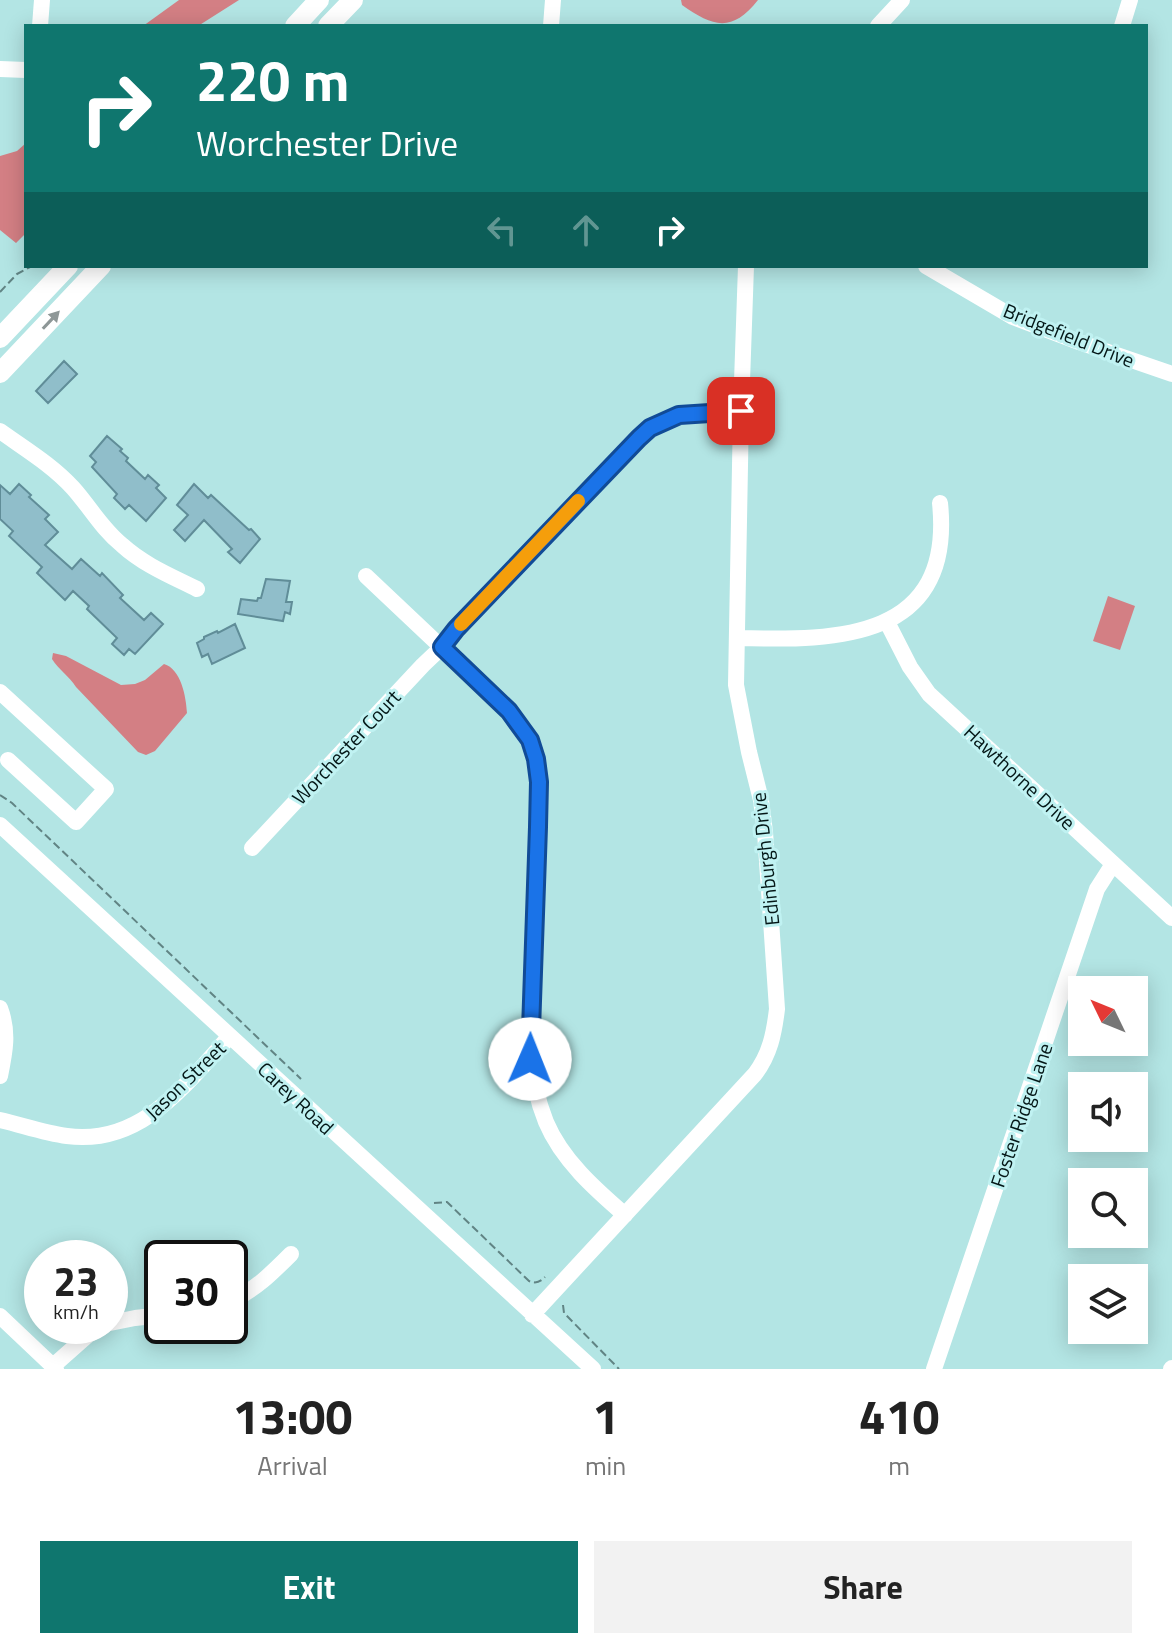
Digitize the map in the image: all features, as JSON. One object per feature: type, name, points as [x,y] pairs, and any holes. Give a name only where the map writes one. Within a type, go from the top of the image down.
[{"type":"main road","points":[[297,24],[319,0]]},
{"type":"main road","points":[[330,24],[353,0]]},
{"type":"main road","points":[[0,338],[66,268]]},
{"type":"main road","points":[[0,373],[99,268]]},
{"type":"street","points":[[40,24],[42,0]]},
{"type":"street","points":[[551,24],[553,0]]},
{"type":"street","points":[[880,24],[902,0]]},
{"type":"street","points":[[1123,24],[1130,0]]},
{"type":"street","points":[[0,69],[24,70]]},
{"type":"street","name":"Edinburgh Drive","points":[[532,1315],[755,1074],[771,1047],[777,1009],[765,832],[736,685],[746,268]]},
{"type":"street","name":"Bridgefield Drive","points":[[929,268],[1013,317],[1172,374]]},
{"type":"street","name":"Worchester Court","points":[[252,848],[456,629],[650,428],[679,415],[741,411]]},
{"type":"street","points":[[0,431],[48,464],[74,489],[120,544],[144,563],[197,589]]},
{"type":"street","points":[[737,638],[834,636],[887,622],[913,602],[933,571],[942,534],[940,503]]},
{"type":"street","points":[[366,576],[509,711],[530,740],[539,782],[529,1043],[535,1092],[547,1125],[569,1160],[625,1215]]},
{"type":"street","name":"Hawthorne Drive","points":[[887,622],[910,667],[929,694],[1172,918]]},
{"type":"street","points":[[0,692],[106,789],[76,822],[3,761]]},
{"type":"street","name":"Carey Road","points":[[0,825],[593,1369]]},
{"type":"street","name":"Foster Ridge Lane","points":[[934,1369],[1097,889],[1113,864]]},
{"type":"street","points":[[0,1008],[6,1029],[6,1046],[0,1076]]},
{"type":"street","name":"Jason Street","points":[[0,1120],[68,1136],[87,1137],[124,1130],[156,1113],[230,1036]]},
{"type":"street","points":[[248,1291],[264,1282],[291,1254]]},
{"type":"street","points":[[0,1316],[54,1368],[79,1344]]},
{"type":"path","points":[[0,292],[17,274],[28,268]]},
{"type":"path","points":[[0,795],[84,870],[301,1079]]},
{"type":"path","points":[[431,1203],[447,1202],[529,1281],[535,1283],[545,1277],[558,1288],[567,1296],[562,1307],[564,1313],[619,1369]]},
{"type":"shaded area","points":[[179,0],[239,0],[201,24],[146,24]]},
{"type":"shaded area","points":[[681,0],[758,0],[740,18],[722,23],[703,18],[682,5]]},
{"type":"shaded area","points":[[24,145],[24,235],[16,243],[0,230],[0,156],[17,151]]},
{"type":"shaded area","points":[[1108,596],[1135,606],[1120,650],[1093,641]]},
{"type":"shaded area","points":[[53,653],[66,656],[121,685],[145,680],[164,664],[178,677],[184,691],[187,713],[155,751],[146,755],[138,752],[76,687],[52,659]]},
{"type":"building","points":[[64,361],[77,374],[48,403],[36,391]]},
{"type":"building","points":[[107,436],[122,449],[120,451],[128,458],[126,461],[145,479],[148,475],[159,485],[156,488],[166,498],[146,521],[129,505],[125,509],[114,498],[117,494],[92,467],[96,462],[90,456]]},
{"type":"building","points":[[19,484],[49,515],[45,519],[58,532],[45,545],[72,569],[81,559],[100,576],[102,573],[123,595],[120,598],[144,620],[151,613],[163,624],[135,654],[129,649],[124,655],[112,644],[117,638],[73,591],[65,600],[37,573],[42,567],[9,536],[13,531],[0,519],[0,485],[10,494]]},
{"type":"building","points":[[194,484],[208,498],[211,495],[260,539],[240,563],[228,552],[232,549],[204,520],[185,541],[174,530],[188,515],[177,505]]},
{"type":"building","points":[[266,579],[290,581],[286,602],[292,602],[290,614],[285,612],[283,621],[238,614],[241,599],[257,601],[261,598]]},
{"type":"building","points":[[235,624],[245,648],[212,664],[208,654],[202,657],[197,643]]},
{"type":"slow traffic","points":[[461,624],[578,501]]},
{"type":"route","points":[[530,1059],[539,782],[536,759],[530,740],[509,711],[442,647],[650,428],[679,415],[741,411]]}]
